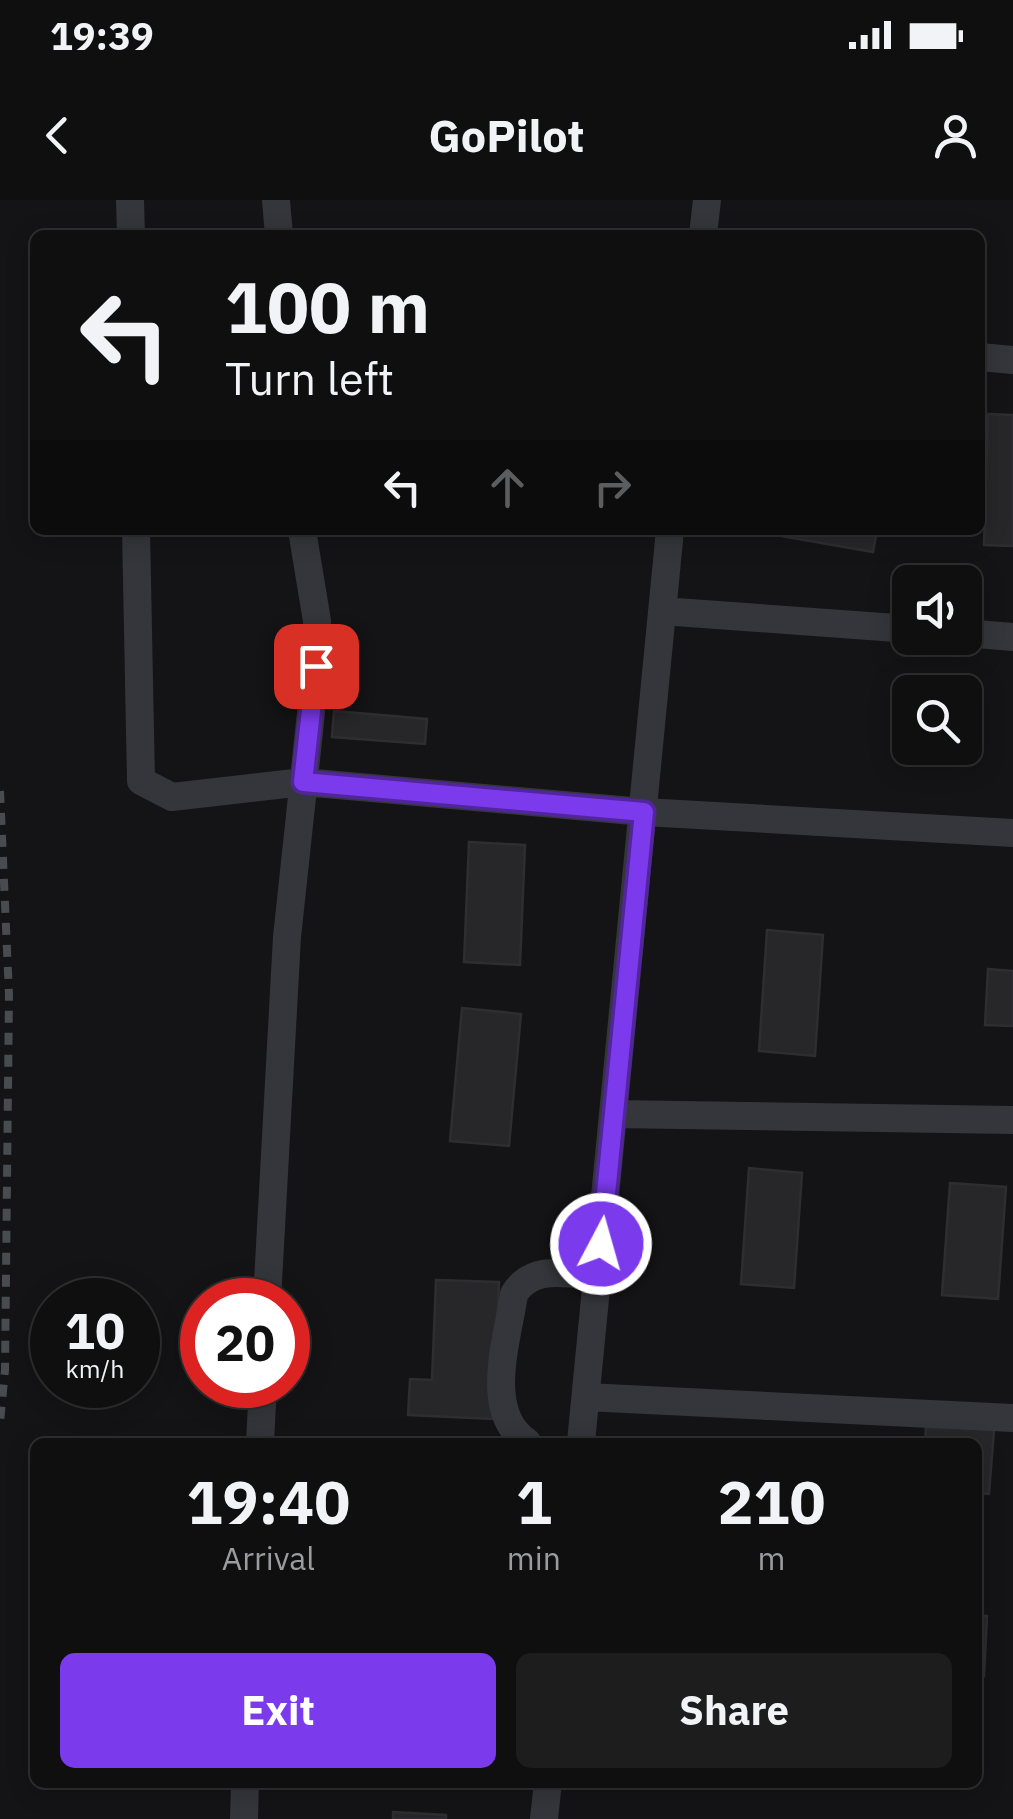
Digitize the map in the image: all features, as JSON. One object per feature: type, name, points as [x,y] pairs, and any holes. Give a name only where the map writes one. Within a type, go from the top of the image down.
[{"type":"lane","points":[[130,200],[130,230]]},
{"type":"lane","points":[[276,200],[279,230]]},
{"type":"lane","points":[[704,230],[707,200]]},
{"type":"lane","points":[[985,357],[1013,360]]},
{"type":"lane","points":[[136,535],[141,781],[172,797],[303,782],[644,812],[1013,833]]},
{"type":"lane","points":[[269,1278],[287,938],[316,666],[316,621],[303,535]]},
{"type":"lane","points":[[581,1438],[670,535]]},
{"type":"lane","points":[[662,611],[892,627]]},
{"type":"lane","points":[[982,634],[1013,637]]},
{"type":"lane","points":[[614,1114],[1013,1120]]},
{"type":"lane","points":[[520,1438],[507,1424],[502,1406],[501,1383],[514,1294],[522,1281],[534,1275],[550,1272],[598,1276]]},
{"type":"lane","points":[[586,1397],[1013,1418]]},
{"type":"lane","points":[[260,1438],[262,1408]]},
{"type":"lane","points":[[244,1819],[246,1788]]},
{"type":"lane","points":[[544,1819],[547,1788]]},
{"type":"building","points":[[988,414],[1013,415],[1013,546],[984,545]]},
{"type":"building","points":[[775,535],[876,535],[873,552]]},
{"type":"building","points":[[334,711],[427,719],[425,744],[332,737]]},
{"type":"building","points":[[469,842],[525,845],[520,965],[464,962]]},
{"type":"building","points":[[767,930],[823,935],[815,1056],[759,1051]]},
{"type":"building","points":[[988,969],[1013,971],[1013,1026],[985,1025]]},
{"type":"building","points":[[462,1008],[521,1014],[509,1146],[450,1141]]},
{"type":"building","points":[[749,1168],[802,1173],[794,1288],[741,1284]]},
{"type":"building","points":[[950,1183],[1006,1187],[998,1299],[942,1295]]},
{"type":"building","points":[[436,1280],[499,1282],[493,1419],[408,1415],[410,1379],[432,1380]]},
{"type":"building","points":[[926,1425],[994,1430],[989,1494],[982,1493],[982,1438],[925,1438]]},
{"type":"building","points":[[982,1615],[987,1616],[982,1676]]},
{"type":"building","points":[[393,1812],[446,1815],[446,1819],[393,1819]]},
{"type":"railway","points":[[0,791],[9,995],[5,1370],[0,1422]]},
{"type":"route","points":[[316,666],[303,782],[644,812],[601,1244]]}]
